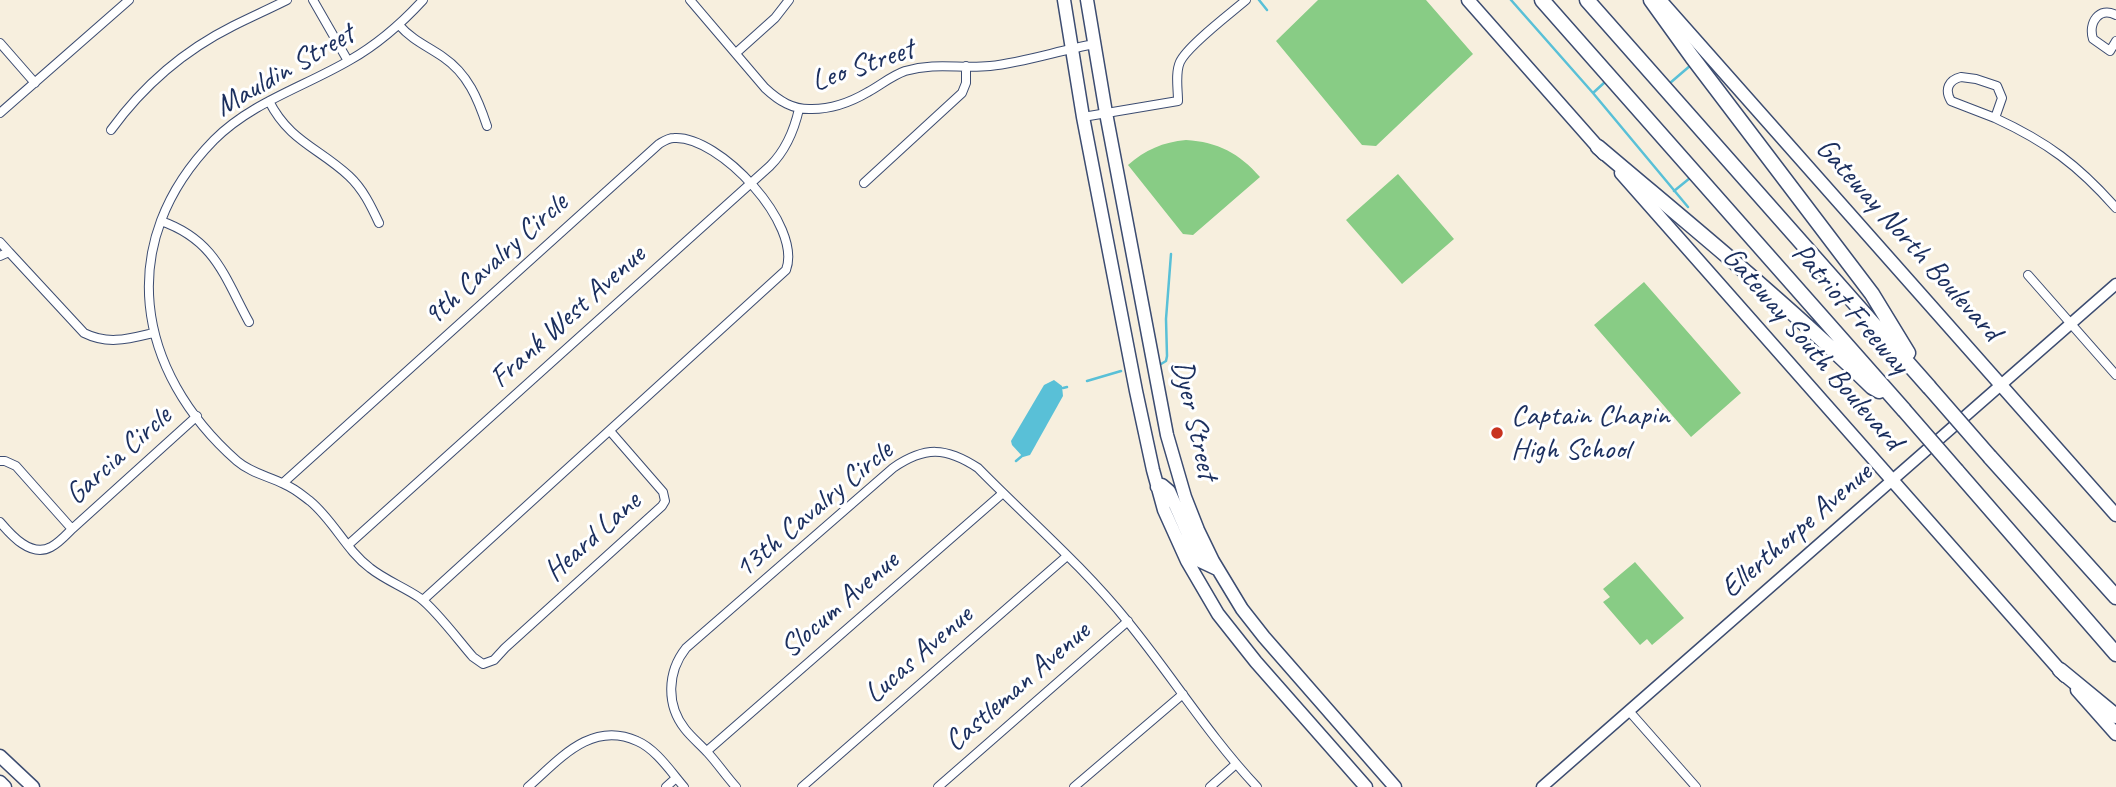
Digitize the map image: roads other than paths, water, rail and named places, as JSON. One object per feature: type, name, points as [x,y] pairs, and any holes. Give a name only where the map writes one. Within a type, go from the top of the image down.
[{"type":"highway","name":"Patriot Freeway","points":[[1542,0],[2116,654]]},
{"type":"highway","name":"Patriot Freeway","points":[[1587,0],[2116,597]]},
{"type":"highway","points":[[1651,0],[1872,295],[1929,387]]},
{"type":"highway","points":[[1598,147],[1767,290],[1872,387],[1900,405]]},
{"type":"highway","points":[[2060,670],[2116,716]]},
{"type":"main road","name":"Dyer Street","points":[[1064,0],[1083,117],[1136,391],[1157,487],[1173,531],[1186,561],[1218,614],[1256,663],[1366,787]]},
{"type":"main road","name":"Dyer Street","points":[[1087,0],[1106,113],[1174,463],[1198,530],[1217,569],[1242,609],[1395,787]]},
{"type":"main road","name":"Gateway South Boulevard","points":[[1468,0],[2116,734]]},
{"type":"main road","name":"Gateway North Boulevard","points":[[1660,0],[2116,515]]},
{"type":"main road","points":[[1104,217],[1126,212]]},
{"type":"main road","points":[[1157,487],[1162,485],[1169,491],[1200,561],[1217,569]]},
{"type":"main road","points":[[0,756],[33,787]]},
{"type":"main road","points":[[0,782],[5,787]]},
{"type":"street","points":[[0,113],[129,0]]},
{"type":"street","points":[[111,130],[142,92],[176,62],[232,26],[287,0]]},
{"type":"street","points":[[313,0],[348,61]]},
{"type":"street","name":"Mauldin Street","points":[[423,0],[399,25],[374,45],[246,114],[213,141],[184,177],[161,221],[153,247],[149,303],[153,333],[167,372],[186,403],[221,446],[239,463],[263,477],[284,483],[299,492],[327,517],[370,569],[423,600],[473,657],[483,664]]},
{"type":"street","name":"Leo Street","points":[[690,0],[776,98],[799,108],[829,108],[848,102],[888,79],[925,66],[990,66],[1095,44]]},
{"type":"street","points":[[736,53],[775,18],[789,0]]},
{"type":"street","points":[[1083,117],[1178,101],[1178,69],[1181,60],[1246,0]]},
{"type":"street","points":[[2116,15],[2108,11],[2102,12],[2091,27],[2093,39],[2113,53],[2116,41]]},
{"type":"street","points":[[399,25],[408,36],[441,56],[464,76],[479,103],[487,126]]},
{"type":"street","points":[[0,43],[35,83]]},
{"type":"street","points":[[864,183],[962,93],[966,83],[966,66]]},
{"type":"street","points":[[1995,118],[2002,98],[1997,86],[1961,77],[1950,83],[1947,91],[1951,101],[1995,118],[2044,143],[2064,157],[2116,208]]},
{"type":"street","points":[[269,101],[290,132],[351,178],[368,200],[379,223]]},
{"type":"street","name":"Frank West Avenue","points":[[348,545],[781,154],[799,108]]},
{"type":"street","name":"9th Cavalry Circle","points":[[284,483],[659,144],[670,137],[686,138],[722,157],[751,182],[770,208],[787,247],[789,256],[786,270],[423,600]]},
{"type":"street","points":[[161,221],[181,230],[208,249],[222,268],[248,322]]},
{"type":"street","points":[[0,242],[84,333],[111,341],[153,333]]},
{"type":"street","points":[[0,256],[9,252]]},
{"type":"street","points":[[2028,275],[2116,375]]},
{"type":"street","name":"Ellerthorpe Avenue","points":[[1542,787],[2116,284]]},
{"type":"street","name":"Garcia Circle","points":[[0,522],[18,540],[34,549],[51,547],[197,416]]},
{"type":"street","name":"Heard Lane","points":[[483,664],[494,660],[665,501],[663,492],[610,431]]},
{"type":"street","name":"13th Cavalry Circle","points":[[736,787],[707,751],[683,728],[673,706],[670,690],[674,666],[679,657],[686,648],[893,468],[908,458],[947,452],[978,468],[1128,621],[1236,764],[1257,787]]},
{"type":"street","points":[[0,461],[16,466],[72,529]]},
{"type":"street","name":"Slocum Avenue","points":[[707,751],[1003,493]]},
{"type":"street","name":"Lucas Avenue","points":[[802,787],[1067,556]]},
{"type":"street","name":"Castleman Avenue","points":[[938,787],[1128,621]]},
{"type":"street","points":[[1074,787],[1183,694]]},
{"type":"street","points":[[1629,711],[1696,787]]},
{"type":"street","points":[[528,787],[575,745],[604,735],[638,741],[653,752],[684,787]]},
{"type":"street","points":[[1210,787],[1236,764]]},
{"type":"street","points":[[666,787],[676,778]]},
{"type":"water","points":[[1054,380],[1062,386],[1063,396],[1030,455],[1023,457],[1011,441],[1044,385]]},
{"type":"waterway","points":[[1259,0],[1267,10]]},
{"type":"waterway","points":[[1511,0],[1688,207]]},
{"type":"waterway","points":[[1670,83],[1691,65]]},
{"type":"waterway","points":[[1593,93],[1605,82]]},
{"type":"waterway","points":[[1674,191],[1690,178]]},
{"type":"waterway","points":[[1161,364],[1166,361],[1167,356],[1166,319],[1171,254]]},
{"type":"waterway","points":[[1087,381],[1121,371]]},
{"type":"waterway","points":[[1063,388],[1067,387]]},
{"type":"waterway","points":[[1016,461],[1022,456]]},
{"type":"place","name":"Captain Chapin High School","points":[[1497,433]]}]
